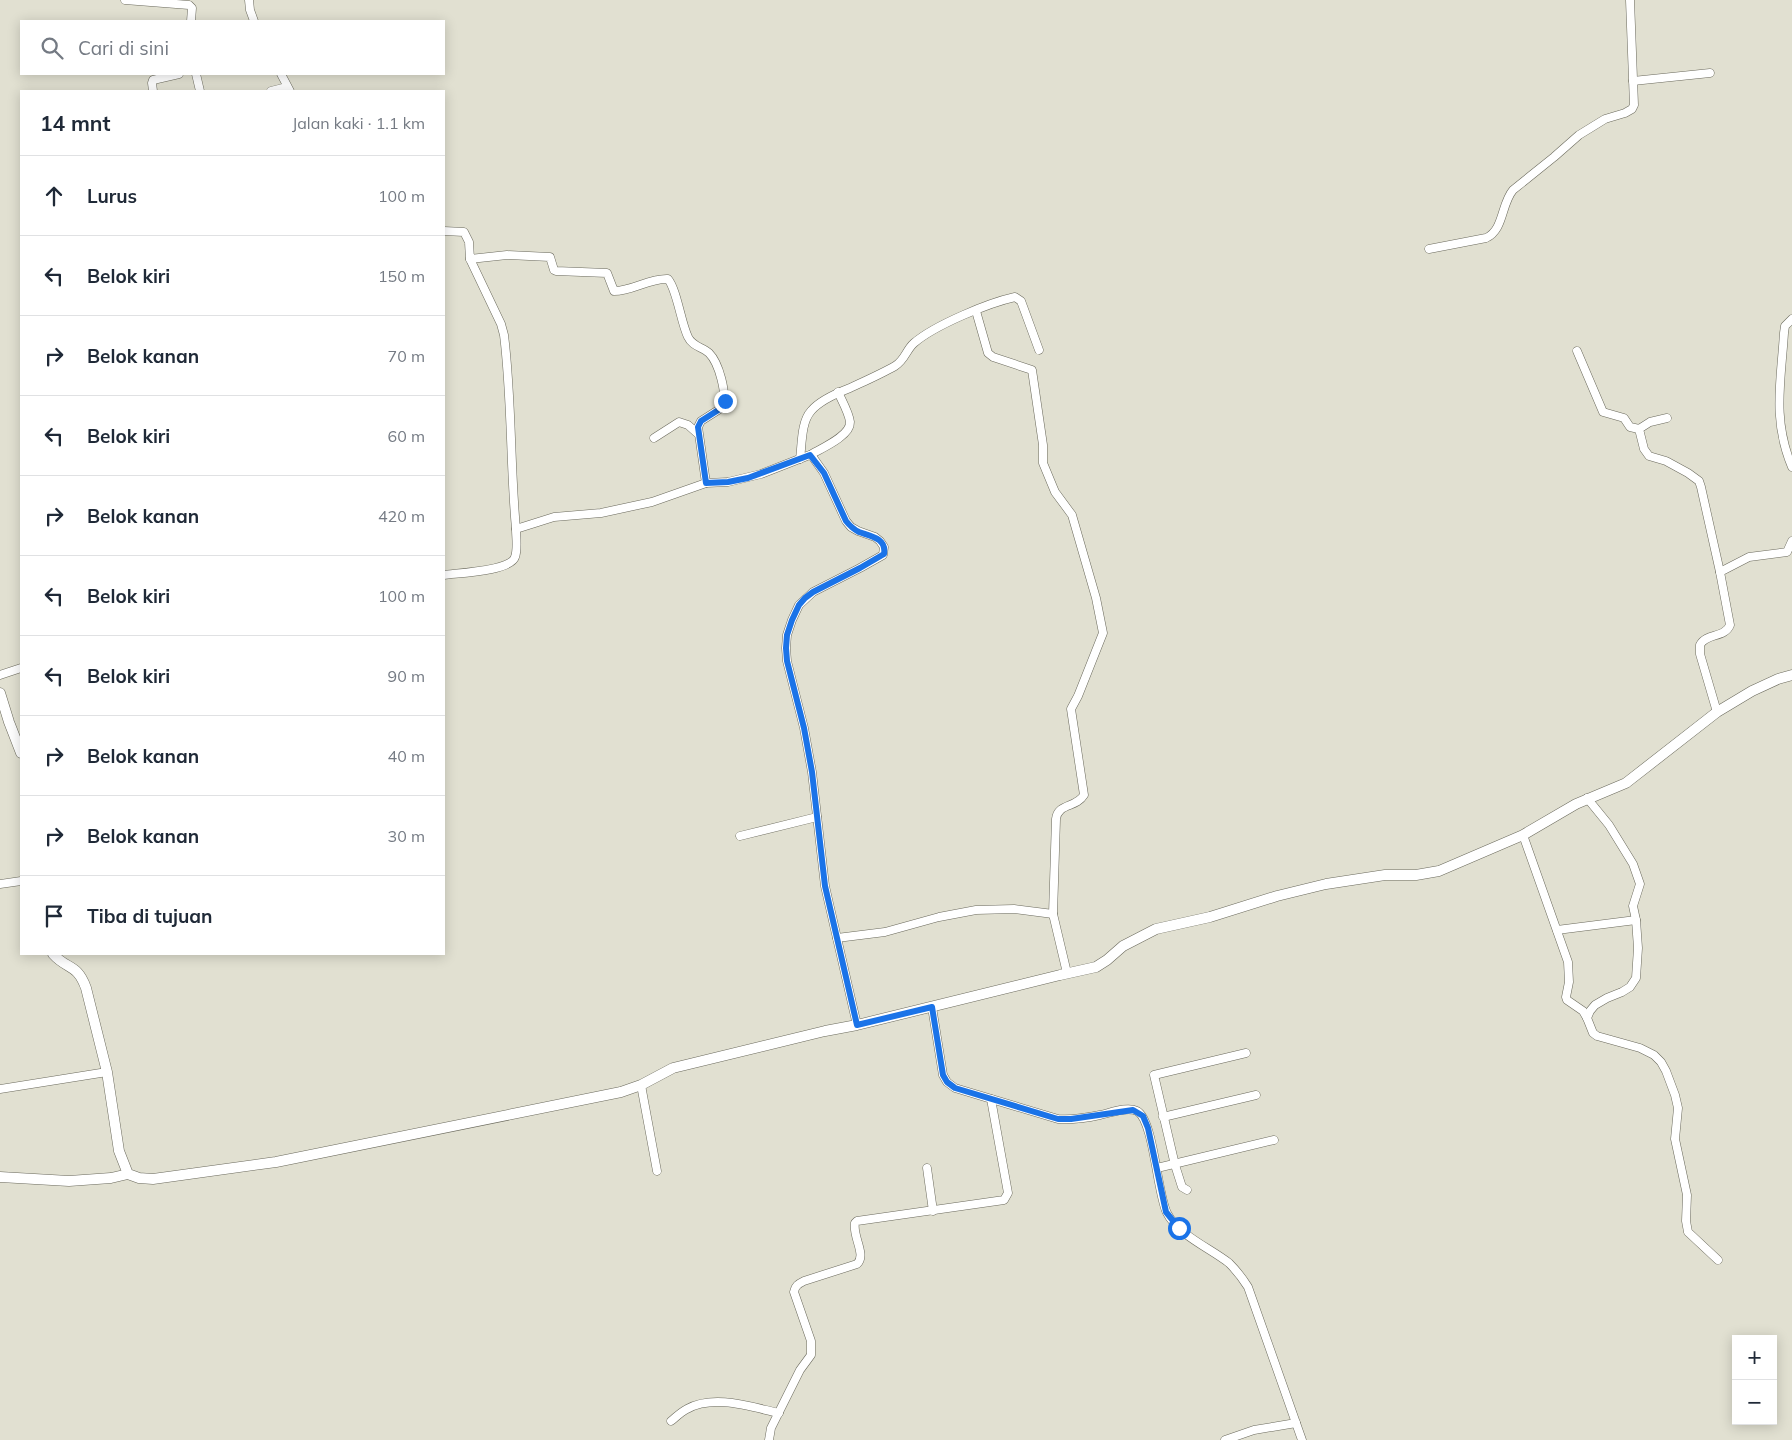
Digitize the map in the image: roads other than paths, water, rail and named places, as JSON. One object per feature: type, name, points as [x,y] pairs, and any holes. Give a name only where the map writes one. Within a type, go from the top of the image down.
[{"type":"street","points":[[125,0],[190,6],[192,8],[191,20]]},
{"type":"street","points":[[249,0],[254,20]]},
{"type":"street","points":[[1429,249],[1486,238],[1492,235],[1496,231],[1506,198],[1513,190],[1583,132],[1605,119],[1632,109],[1634,104],[1630,0]]},
{"type":"street","points":[[1633,81],[1710,73]]},
{"type":"street","points":[[153,90],[153,80],[175,75]]},
{"type":"street","points":[[196,75],[200,90]]},
{"type":"street","points":[[282,75],[289,89]]},
{"type":"street","points":[[445,231],[464,232],[469,242],[470,259],[481,279],[486,296],[501,324],[504,335],[512,490],[516,529],[515,557],[510,564],[496,568],[445,575]]},
{"type":"street","points":[[470,259],[507,255],[550,257],[556,271],[607,273],[614,291],[622,291],[660,279],[668,280],[672,284],[679,312],[690,342],[709,354],[719,374],[725,393],[723,407],[701,421],[698,427],[706,483]]},
{"type":"street","points":[[800,459],[805,425],[812,409],[838,392],[896,365],[905,357],[908,348],[934,329],[976,310],[1011,298],[1018,298],[1021,301],[1039,350]]},
{"type":"street","points":[[976,310],[988,353],[993,357],[1032,370],[1043,445],[1043,463],[1055,492],[1072,515],[1096,598],[1103,633],[1071,709],[1084,795],[1081,800],[1075,804],[1060,808],[1057,813],[1053,914],[1067,973]]},
{"type":"street","points":[[1792,319],[1785,326],[1784,332],[1779,406],[1780,431],[1792,467]]},
{"type":"street","points":[[1577,351],[1603,412],[1624,418],[1630,427],[1639,429],[1650,422],[1667,418]]},
{"type":"street","points":[[516,529],[554,517],[601,513],[652,502],[706,483],[728,482],[748,478],[810,455],[844,435],[848,429],[850,422],[838,392]]},
{"type":"street","points":[[654,438],[679,422],[688,425],[698,433]]},
{"type":"street","points":[[1639,429],[1644,449],[1649,456],[1673,464],[1699,481],[1702,486],[1720,572],[1729,628],[1725,632],[1704,639],[1700,645],[1700,654],[1717,712]]},
{"type":"street","points":[[810,455],[824,473],[846,521],[851,527],[880,541],[884,551],[884,554],[866,565],[805,598],[799,605],[792,620],[787,635],[786,648],[787,661],[804,728],[818,817],[825,886],[857,1025]]},
{"type":"street","points":[[1720,572],[1749,557],[1786,552],[1792,541]]},
{"type":"street","points":[[0,675],[20,668]]},
{"type":"street","points":[[0,1177],[69,1181],[111,1178],[128,1174],[139,1178],[153,1179],[276,1162],[621,1092],[673,1068],[1096,967],[1128,943],[1156,929],[1210,917],[1277,896],[1326,884],[1385,875],[1430,873],[1523,835],[1587,798],[1633,779],[1717,712],[1759,687],[1792,675]]},
{"type":"street","points":[[0,693],[20,750]]},
{"type":"street","points":[[1587,798],[1609,824],[1633,864],[1638,874],[1640,888],[1633,906],[1638,948],[1636,978],[1630,987],[1595,1005],[1587,1018]]},
{"type":"street","points":[[740,836],[818,817]]},
{"type":"street","points":[[1523,835],[1568,962],[1569,982],[1567,1000],[1582,1011],[1587,1018],[1590,1030],[1597,1036],[1640,1048],[1654,1055],[1661,1062],[1675,1095],[1678,1108],[1675,1138],[1687,1195],[1686,1226],[1688,1232],[1718,1260]]},
{"type":"street","points":[[0,884],[20,881]]},
{"type":"street","points":[[837,938],[885,932],[939,916],[976,910],[1014,909],[1053,914]]},
{"type":"street","points":[[1557,930],[1636,920]]},
{"type":"street","points":[[54,955],[75,969],[84,981],[107,1072],[119,1151],[128,1174]]},
{"type":"street","points":[[932,1007],[943,1075],[947,1082],[963,1091],[1010,1103],[1058,1119],[1071,1119],[1126,1110],[1136,1110],[1143,1116],[1166,1212],[1175,1224],[1229,1264],[1248,1287],[1302,1440]]},
{"type":"street","points":[[1187,1190],[1182,1188],[1175,1165],[1154,1078],[1155,1074],[1246,1053]]},
{"type":"street","points":[[0,1089],[107,1072]]},
{"type":"street","points":[[641,1084],[658,1170]]},
{"type":"street","points":[[1163,1117],[1256,1095]]},
{"type":"street","points":[[769,1440],[772,1428],[800,1370],[811,1355],[812,1348],[804,1318],[794,1292],[797,1284],[860,1262],[861,1257],[854,1226],[857,1221],[1004,1200],[1007,1197],[1008,1193],[991,1099]]},
{"type":"street","points":[[1157,1168],[1274,1140]]},
{"type":"street","points":[[927,1168],[933,1211]]},
{"type":"street","points":[[671,1421],[686,1409],[699,1404],[717,1401],[779,1413]]},
{"type":"street","points":[[1225,1440],[1254,1430],[1296,1423]]}]
